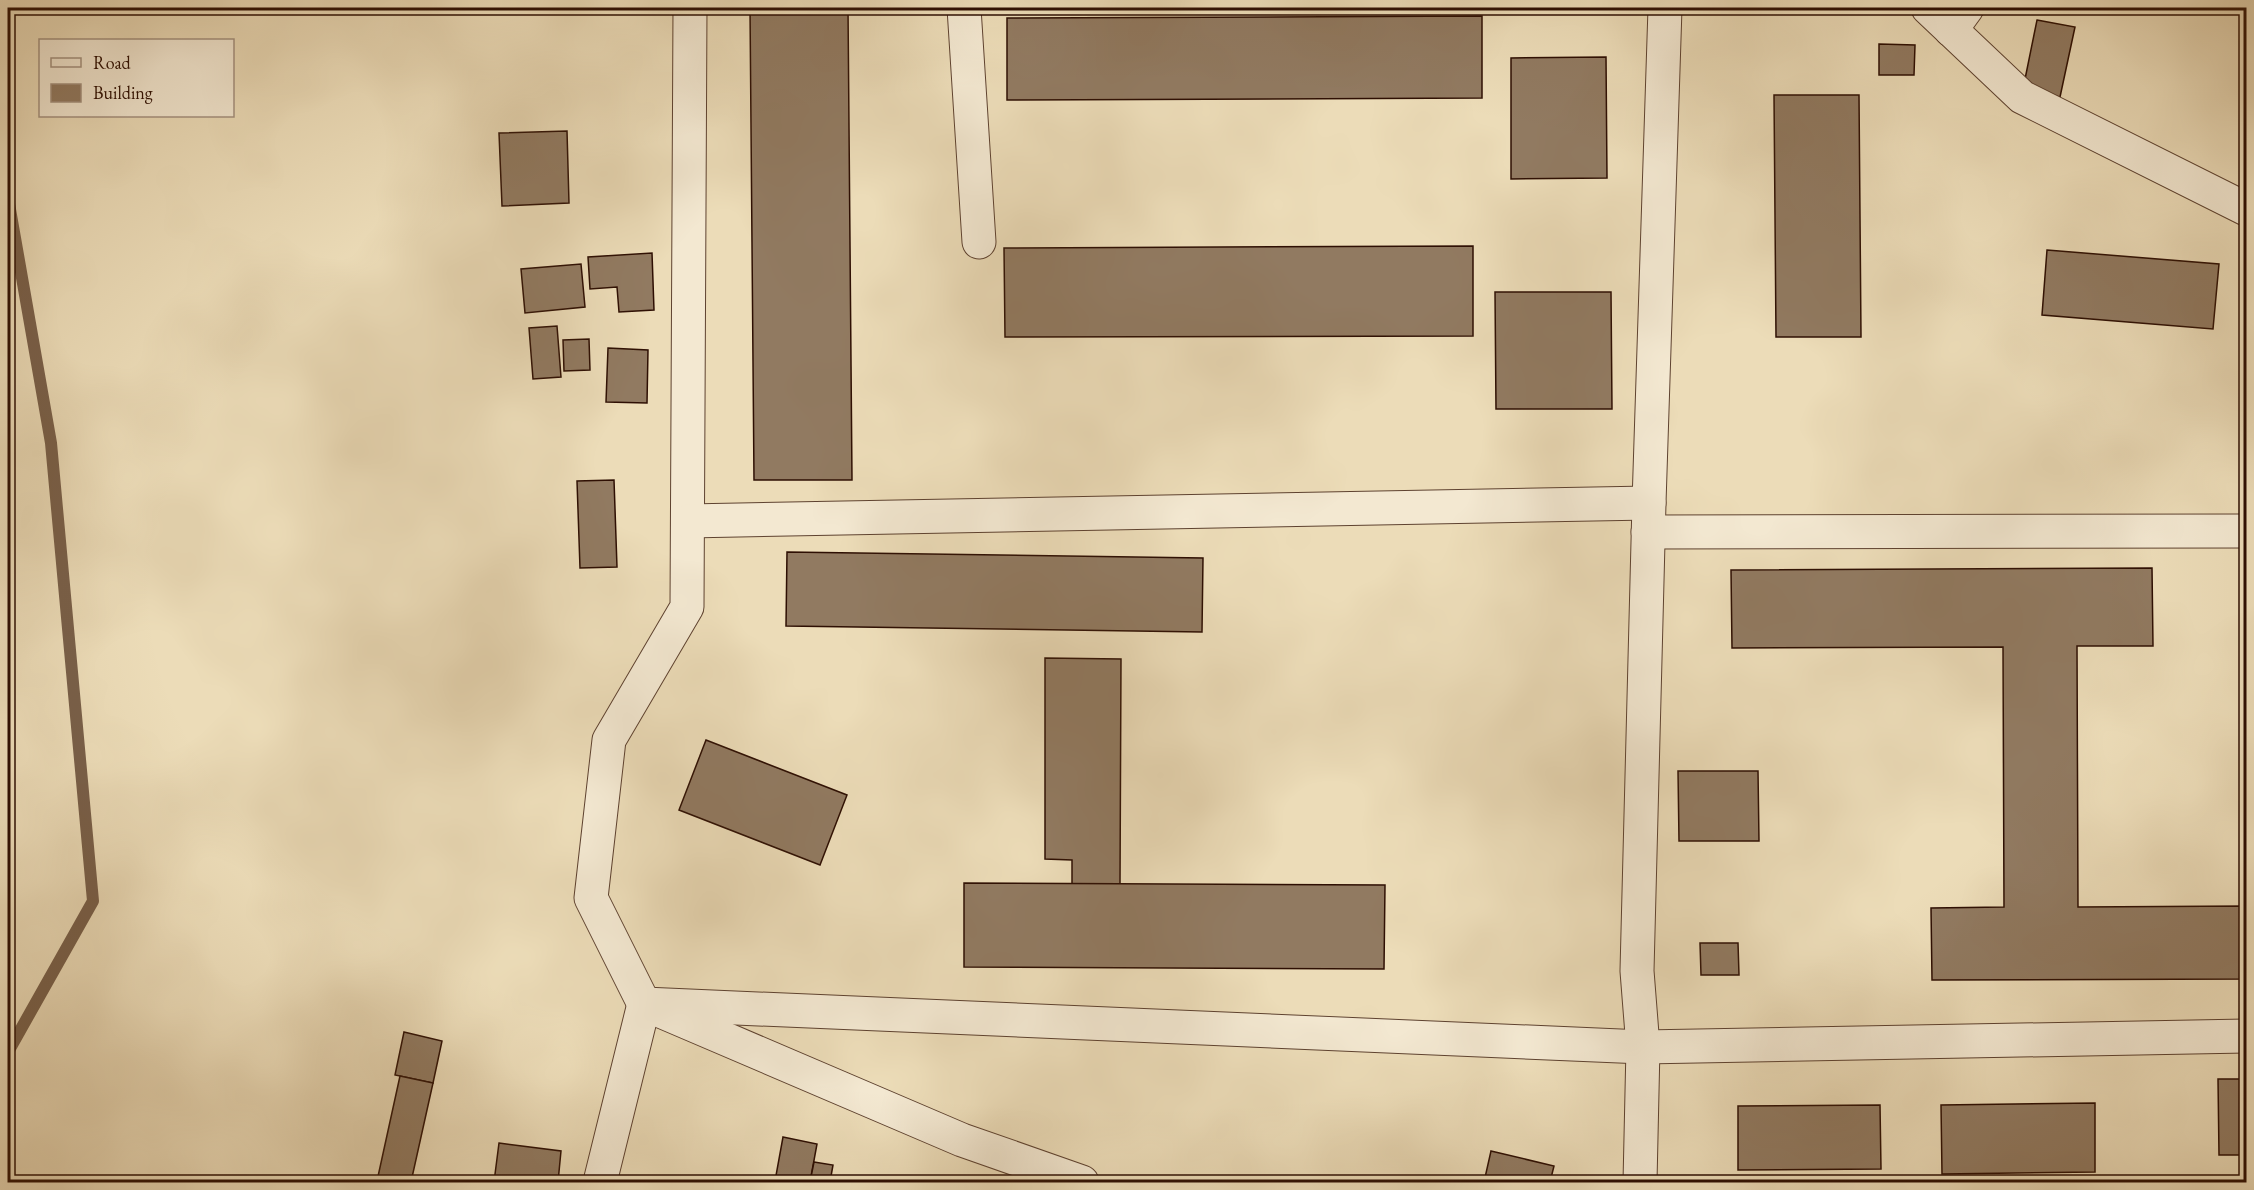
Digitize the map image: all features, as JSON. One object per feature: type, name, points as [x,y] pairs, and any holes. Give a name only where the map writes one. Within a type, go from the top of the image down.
[{"type":"street","points":[[690,8],[687,607],[609,740],[591,898],[644,1004],[962,1140],[1073,1181]]},
{"type":"street","points":[[964,8],[979,242]]},
{"type":"street","points":[[1640,1182],[1643,1047],[1637,971],[1648,518],[1665,8]]},
{"type":"street","points":[[1928,8],[1959,19],[2022,97],[2247,209]]},
{"type":"street","points":[[688,521],[1648,518],[2247,531]]},
{"type":"street","points":[[644,1004],[1643,1047],[2247,1036]]},
{"type":"street","points":[[600,1182],[644,1004]]},
{"type":"building","points":[[750,8],[848,8],[852,480],[754,480]]},
{"type":"building","points":[[1482,16],[1482,98],[1007,100],[1007,18]]},
{"type":"building","points":[[2037,20],[2075,27],[2060,97],[2023,89]]},
{"type":"building","points":[[1879,44],[1915,45],[1914,75],[1879,75]]},
{"type":"building","points":[[1606,57],[1607,178],[1511,179],[1511,58]]},
{"type":"building","points":[[1774,95],[1859,95],[1861,337],[1776,337]]},
{"type":"building","points":[[567,131],[569,203],[502,206],[499,133]]},
{"type":"building","points":[[1473,246],[1473,336],[1005,337],[1004,248]]},
{"type":"building","points":[[2047,250],[2219,264],[2213,329],[2042,315]]},
{"type":"building","points":[[652,253],[654,310],[619,312],[617,287],[590,289],[588,257]]},
{"type":"building","points":[[581,264],[585,307],[525,313],[521,269]]},
{"type":"building","points":[[1495,292],[1611,292],[1612,409],[1496,409]]},
{"type":"building","points":[[557,326],[561,377],[533,379],[529,328]]},
{"type":"building","points":[[589,339],[590,370],[564,371],[563,340]]},
{"type":"building","points":[[608,348],[648,350],[647,403],[606,402]]},
{"type":"building","points":[[614,480],[617,567],[580,568],[577,481]]},
{"type":"building","points":[[787,552],[1203,558],[1202,632],[786,626]]},
{"type":"building","points":[[2152,568],[2153,646],[2077,646],[2078,907],[2246,906],[2246,979],[1932,980],[1931,908],[2004,907],[2003,647],[1732,648],[1731,570]]},
{"type":"building","points":[[1045,658],[1121,659],[1120,884],[1072,884],[1072,860],[1045,859]]},
{"type":"building","points":[[706,740],[847,795],[820,865],[679,810]]},
{"type":"building","points":[[1678,771],[1758,771],[1759,841],[1679,841]]},
{"type":"building","points":[[964,883],[1385,885],[1384,969],[964,967]]},
{"type":"building","points":[[1700,943],[1738,943],[1739,975],[1701,975]]},
{"type":"building","points":[[404,1032],[442,1041],[433,1083],[395,1075]]},
{"type":"building","points":[[400,1076],[433,1083],[411,1182],[377,1181]]},
{"type":"building","points":[[2218,1079],[2246,1079],[2246,1155],[2219,1155]]},
{"type":"building","points":[[2095,1103],[2095,1172],[1942,1174],[1941,1105]]},
{"type":"building","points":[[1880,1105],[1881,1169],[1738,1170],[1738,1106]]},
{"type":"building","points":[[783,1137],[817,1144],[810,1182],[775,1181]]},
{"type":"building","points":[[499,1143],[561,1151],[558,1182],[494,1182]]},
{"type":"building","points":[[1491,1151],[1554,1166],[1550,1182],[1484,1182]]},
{"type":"building","points":[[814,1162],[833,1165],[830,1182],[810,1182]]},
{"type":"waterway","points":[[8,198],[51,443],[93,901],[8,1052]]}]
